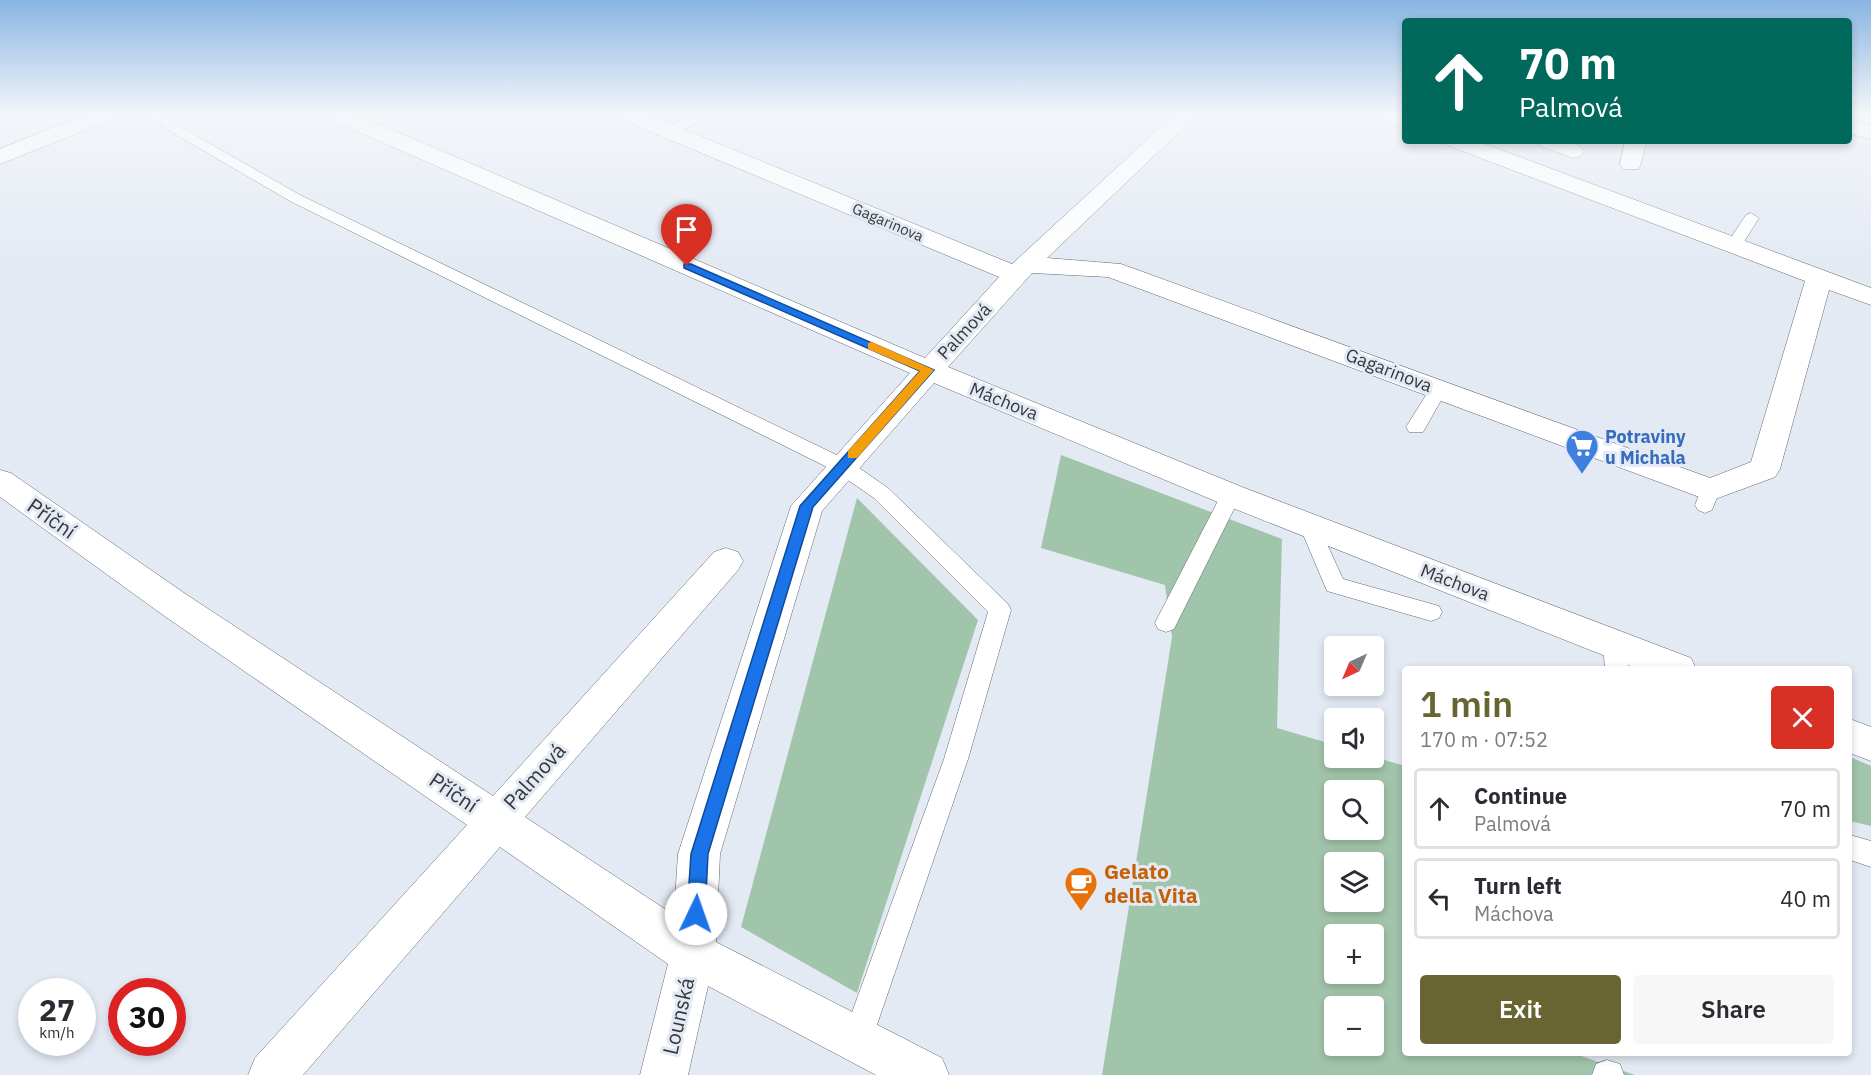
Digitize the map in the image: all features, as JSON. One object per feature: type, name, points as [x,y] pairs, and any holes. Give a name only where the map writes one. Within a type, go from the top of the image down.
[{"type":"street","name":"Máchova","points":[[454,164],[928,370],[1309,525],[1616,657],[1662,666]]},
{"type":"street","name":"Gagarinova","points":[[753,164],[1021,270],[1112,268],[1439,388],[1708,497],[1771,474],[1819,278]]},
{"type":"street","points":[[1021,270],[1134,164]]},
{"type":"street","points":[[1519,164],[1871,297]]},
{"type":"street","name":"Palmová","points":[[807,506],[1021,270]]},
{"type":"street","name":"Příční","points":[[0,481],[175,605],[693,954],[925,1075]]},
{"type":"street","name":"Lounská","points":[[664,1075],[693,954],[699,854],[807,506]]},
{"type":"street","name":"Palmová","points":[[272,1075],[726,561]]},
{"type":"street","points":[[1852,737],[1871,744]]},
{"type":"lane","points":[[236,164],[296,198],[842,466],[881,493],[1000,610],[956,759],[857,1040]]},
{"type":"lane","points":[[1734,245],[1751,218]]},
{"type":"lane","points":[[1416,427],[1439,388]]},
{"type":"lane","points":[[1166,623],[1231,495]]},
{"type":"lane","points":[[1309,525],[1335,585],[1431,612]]},
{"type":"lane","points":[[1852,849],[1871,854]]},
{"type":"green space","points":[[1061,455],[1282,539],[1277,728],[1324,742],[1324,768],[1384,768],[1384,760],[1402,765],[1402,1056],[1581,1056],[1635,1075],[1102,1075],[1172,637],[1165,585],[1041,548]]},
{"type":"green space","points":[[857,498],[978,620],[857,993],[741,927]]},
{"type":"green space","points":[[1852,758],[1871,766],[1871,826],[1852,821]]},
{"type":"slow traffic","points":[[853,454],[928,370],[872,346]]},
{"type":"place","name":"Potraviny u Michala","points":[[1582,475]]},
{"type":"place","name":"Gelato della Vita","points":[[1081,912]]},
{"type":"route","points":[[687,266],[928,370],[807,506],[699,854],[696,914]]}]
